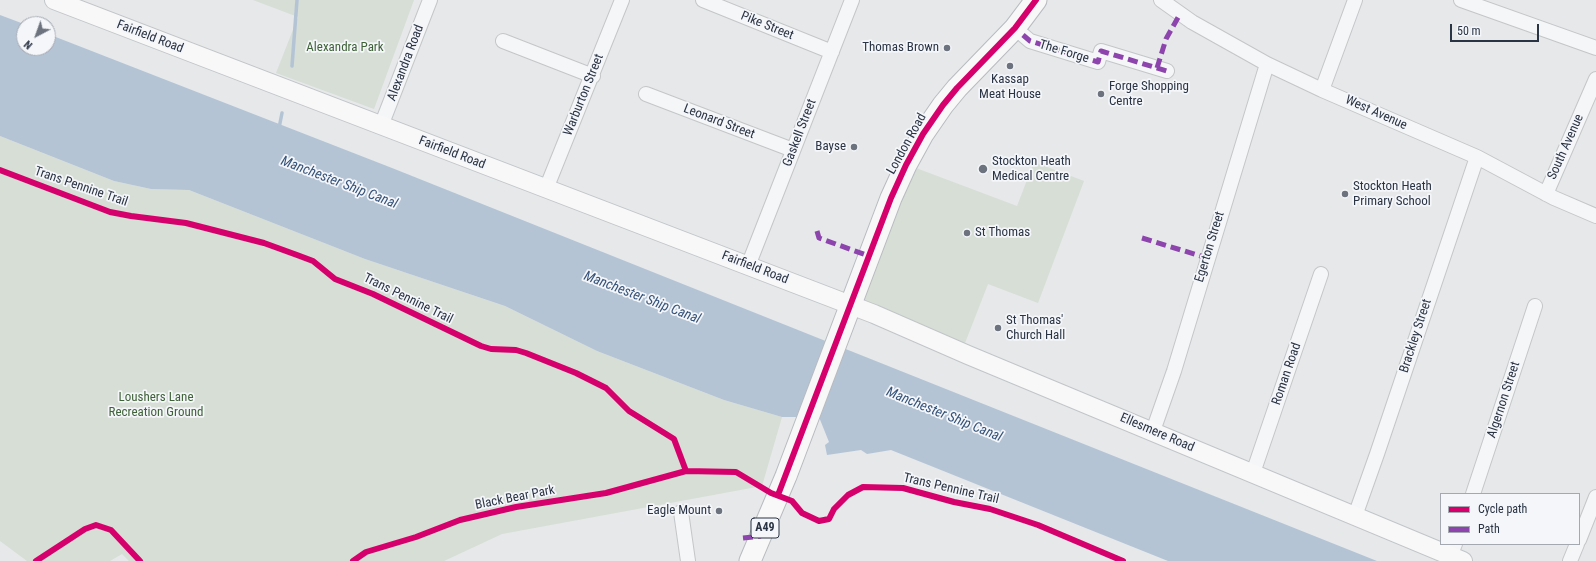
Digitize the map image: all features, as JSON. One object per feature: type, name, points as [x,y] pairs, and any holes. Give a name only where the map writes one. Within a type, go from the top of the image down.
[{"type":"highway","name":"London Road","points":[[851,305],[891,198],[922,134],[957,88],[1015,28],[1036,0]]},
{"type":"highway","name":"A49","points":[[750,561],[786,476],[851,305]]},
{"type":"main road","name":"Fairfield Road","points":[[54,0],[851,305]]},
{"type":"main road","name":"Ellesmere Road","points":[[851,305],[1355,516],[1456,554]]},
{"type":"street","name":"Alexandra Road","points":[[382,126],[430,0]]},
{"type":"street","name":"Warburton Street","points":[[546,189],[593,76],[622,0]]},
{"type":"street","name":"Pike Street","points":[[703,0],[738,6],[832,52]]},
{"type":"street","name":"Gaskell Street","points":[[748,266],[852,0]]},
{"type":"street","name":"West Avenue","points":[[1161,0],[1192,22],[1267,64],[1322,90],[1477,157],[1546,194],[1596,216]]},
{"type":"street","points":[[1322,90],[1355,0]]},
{"type":"street","points":[[1461,0],[1495,5],[1596,48]]},
{"type":"street","name":"The Forge","points":[[1023,35],[1030,41],[1098,62],[1101,51],[1167,71]]},
{"type":"street","points":[[503,41],[593,76]]},
{"type":"street","name":"Egerton Street","points":[[1153,431],[1174,371],[1267,64]]},
{"type":"street","name":"South Avenue","points":[[1546,194],[1596,82]]},
{"type":"street","name":"Leonard Street","points":[[646,94],[793,150]]},
{"type":"street","name":"Brackley Street","points":[[1355,516],[1477,157]]},
{"type":"street","name":"Roman Road","points":[[1253,473],[1321,274]]},
{"type":"street","name":"Algernon Street","points":[[1474,493],[1536,306]]},
{"type":"street","points":[[1580,537],[1596,497]]},
{"type":"street","points":[[681,512],[688,561]]},
{"type":"street","points":[[1570,561],[1577,545]]},
{"type":"green space","name":"Alexandra Park","points":[[253,0],[414,0],[374,109],[276,73],[298,17]]},
{"type":"green space","name":"Loushers Lane Recreation Ground","points":[[0,136],[114,181],[151,189],[189,190],[365,259],[505,306],[597,351],[724,400],[782,417],[762,486],[502,534],[444,561],[129,561],[122,554],[110,561],[27,561],[0,541]]},
{"type":"green space","points":[[1034,162],[1084,181],[1038,303],[988,284],[965,343],[856,302],[908,165],[1017,206]]},
{"type":"water","name":"Manchester Ship Canal","points":[[0,15],[16,21],[16,56],[56,56],[56,37],[392,168],[1377,561],[1168,561],[891,450],[867,454],[861,450],[827,455],[825,445],[829,442],[819,417],[782,417],[724,400],[597,351],[505,306],[365,259],[189,190],[151,189],[114,181],[0,136]]},
{"type":"waterway","points":[[292,66],[297,0]]},
{"type":"waterway","points":[[279,128],[282,113]]},
{"type":"marked path","points":[[1157,68],[1166,39],[1180,14]]},
{"type":"marked path","points":[[1023,35],[1030,41],[1098,62],[1101,51],[1167,71]]},
{"type":"marked path","points":[[817,231],[819,238],[869,256]]},
{"type":"marked path","points":[[1142,238],[1207,258]]},
{"type":"marked path","points":[[743,538],[761,536]]},
{"type":"cycle path","points":[[778,495],[891,198],[906,165],[923,134],[943,105],[957,88],[1015,28],[1036,0]]},
{"type":"cycle path","name":"Trans Pennine Trail","points":[[0,170],[110,212],[186,223],[264,243],[313,261],[335,279],[373,294],[481,346],[491,349],[516,350],[576,373],[606,388],[629,411],[674,439],[686,471]]},
{"type":"cycle path","name":"Trans Pennine Trail","points":[[353,561],[366,552],[416,537],[460,520],[516,507],[606,493],[686,471],[736,472],[771,493],[792,501],[802,513],[819,521],[829,519],[834,509],[848,495],[863,487],[903,488],[954,502],[990,509],[1038,525],[1123,561]]},
{"type":"cycle path","points":[[36,561],[85,529],[96,525],[111,530],[140,561]]},
{"type":"place","name":"Thomas Brown","points":[[947,48]]},
{"type":"place","name":"Kassap Meat House","points":[[1010,66]]},
{"type":"place","name":"Forge Shopping Centre","points":[[1101,94]]},
{"type":"place","name":"Bayse","points":[[854,147]]},
{"type":"place","name":"Stockton Heath Medical Centre","points":[[983,169]]},
{"type":"place","name":"Stockton Heath Primary School","points":[[1345,194]]},
{"type":"place","name":"St Thomas","points":[[967,233]]},
{"type":"place","name":"St Thomas' Church Hall","points":[[998,328]]},
{"type":"place","name":"Eagle Mount","points":[[719,511]]}]
